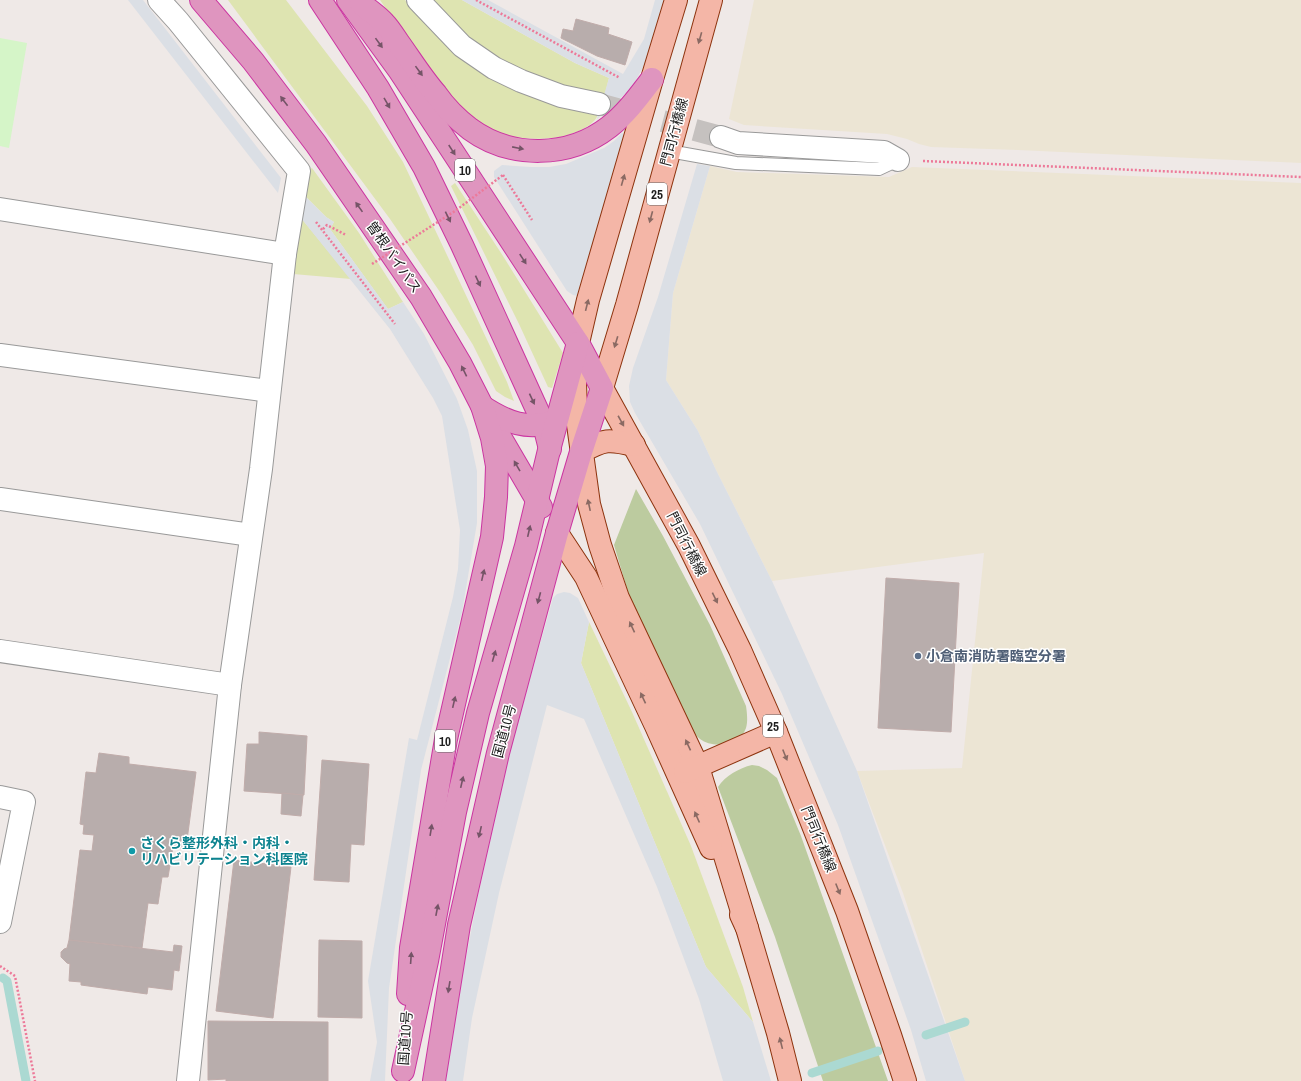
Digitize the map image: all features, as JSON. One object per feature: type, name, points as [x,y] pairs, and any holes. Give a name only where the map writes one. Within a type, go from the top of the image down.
[{"type":"highway","name":"曽根バイパス","points":[[201,0],[253,61],[320,150],[421,297],[460,362],[482,406],[536,500],[557,533]]},
{"type":"highway","points":[[320,0],[378,88],[424,167],[462,246],[559,418],[527,425],[512,423],[497,416],[482,406]]},
{"type":"highway","name":"10","points":[[348,0],[399,70],[578,343],[602,388]]},
{"type":"highway","points":[[356,0],[384,23],[436,95],[453,114],[470,129],[487,139],[510,147],[530,151],[551,151],[574,146],[592,138],[610,126],[632,104],[652,79]]},
{"type":"highway","name":"国道10号","points":[[434,1081],[461,917],[498,753],[557,533],[602,388]]},
{"type":"highway","name":"国道10号","points":[[402,1076],[411,948],[446,739],[492,537],[497,466],[492,438],[482,406]]},
{"type":"highway","name":"10","points":[[402,1076],[427,961],[459,796],[478,713],[526,546],[536,500],[559,418]]},
{"type":"highway","name":"10","points":[[550,446],[556,474],[558,503],[557,533]]},
{"type":"highway","points":[[536,500],[556,474],[581,452]]},
{"type":"main road","points":[[559,418],[575,383],[578,343],[588,300],[676,0]]},
{"type":"main road","name":"門司行橋線","points":[[711,0],[627,305],[602,388],[693,553],[740,650],[776,732],[847,911],[905,1081]]},
{"type":"main road","points":[[559,418],[589,400],[602,388]]},
{"type":"main road","points":[[559,418],[581,452],[589,504],[600,545],[618,598],[698,767],[778,1033],[790,1081]]},
{"type":"main road","points":[[581,452],[595,444],[608,440],[634,445]]},
{"type":"main road","points":[[557,533],[586,577],[656,726],[747,928]]},
{"type":"main road","points":[[545,576],[554,570],[563,568],[573,569],[586,577]]},
{"type":"main road","points":[[678,775],[776,732]]},
{"type":"street","points":[[159,0],[178,21],[300,171],[285,254],[251,535],[230,684],[188,1081]]},
{"type":"street","points":[[418,0],[462,46],[494,68],[521,81],[561,96],[599,104]]},
{"type":"street","points":[[721,137],[738,143],[884,152],[898,160]]},
{"type":"street","points":[[0,209],[285,254]]},
{"type":"street","points":[[0,355],[269,391]]},
{"type":"street","points":[[0,499],[251,535]]},
{"type":"street","points":[[0,651],[230,684]]},
{"type":"street","points":[[0,797],[24,802],[0,922]]},
{"type":"lane","points":[[669,151],[736,163],[879,169],[898,160]]},
{"type":"path","points":[[476,0],[621,78]]},
{"type":"path","points":[[898,160],[1301,177]]},
{"type":"path","points":[[372,264],[455,211],[503,175],[532,220]]},
{"type":"path","points":[[312,218],[323,229],[395,324]]},
{"type":"path","points":[[323,229],[327,225],[352,238]]},
{"type":"path","points":[[0,966],[15,976],[35,1081]]},
{"type":"shaded area","points":[[128,0],[143,0],[281,178],[278,193]]},
{"type":"shaded area","points":[[462,0],[488,0],[623,74],[644,39],[655,0],[667,0],[656,42],[635,82],[626,93],[597,119],[609,78],[575,63]]},
{"type":"shaded area","points":[[754,0],[1301,0],[1301,163],[931,147],[887,134],[744,125],[729,119]]},
{"type":"shaded area","points":[[622,133],[627,136],[582,292],[578,296],[573,295],[567,291],[494,177],[494,171],[502,165],[549,167],[566,164],[604,148]]},
{"type":"shaded area","points":[[697,164],[710,166],[673,293],[666,380],[698,431],[772,581],[857,771],[965,1081],[926,1081],[911,1030],[838,825],[782,694],[700,524],[630,402],[629,386],[633,368],[658,297]]},
{"type":"shaded area","points":[[710,166],[737,172],[889,177],[912,167],[1301,183],[1301,1081],[965,1081],[903,893],[857,771],[962,768],[984,553],[772,581],[698,431],[666,380],[673,293]]},
{"type":"shaded area","points":[[304,195],[326,217],[334,222],[330,229],[388,309],[403,302],[424,334],[457,399],[468,430],[477,471],[477,523],[462,612],[421,770],[389,988],[385,1081],[370,1081],[377,1042],[368,981],[409,738],[417,740],[453,597],[458,569],[460,530],[442,416],[433,398],[390,329],[301,218]]},
{"type":"shaded area","points":[[564,592],[570,593],[578,598],[589,622],[581,663],[706,967],[753,1022],[771,1081],[723,1081],[699,999],[657,887],[584,719],[547,705],[499,893],[472,1018],[463,1081],[446,1081],[463,973],[478,896],[512,743],[553,598],[557,594]]},
{"type":"green space","points":[[228,0],[286,0],[367,106],[403,162],[507,382],[514,401],[496,391],[473,345],[442,295],[390,219]]},
{"type":"green space","points":[[380,0],[405,0],[428,26],[598,114],[596,118],[593,122],[579,131],[556,138],[536,139],[516,137],[490,129],[458,104],[444,88],[429,70]]},
{"type":"green space","points":[[432,0],[462,0],[575,63],[609,78],[604,98],[520,72],[467,37]]},
{"type":"green space","points":[[0,38],[27,43],[9,148],[0,146]]},
{"type":"green space","points":[[312,168],[359,233],[403,302],[388,309],[330,229],[334,222],[326,217],[304,195],[307,171]]},
{"type":"green space","points":[[455,183],[503,256],[563,353],[552,388],[548,387],[519,324],[451,186]]},
{"type":"green space","points":[[301,218],[351,279],[293,274]]},
{"type":"green space","points":[[636,489],[663,536],[710,625],[746,706],[746,728],[738,739],[732,742],[719,745],[705,742],[699,738],[690,727],[628,592],[614,545]]},
{"type":"green space","points":[[589,622],[632,712],[691,846],[743,987],[753,1022],[706,967],[581,663]]},
{"type":"green space","points":[[752,765],[759,766],[767,770],[777,778],[801,836],[888,1081],[823,1081],[775,937],[718,787],[724,779],[733,773]]},
{"type":"building","points":[[576,19],[609,28],[608,34],[632,42],[625,65],[597,56],[561,38],[563,29],[573,31]]},
{"type":"building","name":"小倉南消防署臨空分署","points":[[886,578],[959,583],[951,732],[878,728]]},
{"type":"building","points":[[259,732],[307,736],[304,795],[244,791],[247,744],[259,744]]},
{"type":"building","name":"さくら整形外科・内科・ リハビリテーション科医院","points":[[99,753],[129,757],[129,764],[196,772],[186,848],[173,847],[168,877],[162,877],[158,904],[148,903],[142,948],[69,940],[80,850],[92,851],[94,835],[83,834],[84,825],[80,824],[86,772],[96,773]]},
{"type":"building","points":[[322,760],[369,764],[364,845],[351,844],[349,882],[314,880]]},
{"type":"building","points":[[282,793],[303,795],[301,816],[281,814]]},
{"type":"building","points":[[234,860],[291,867],[273,1018],[216,1011]]},
{"type":"building","points":[[69,940],[173,952],[174,945],[182,946],[179,971],[174,970],[172,990],[148,987],[147,994],[81,985],[81,982],[69,981],[70,964],[61,957],[61,952],[67,948]]},
{"type":"building","points":[[319,940],[362,941],[362,1018],[318,1017]]},
{"type":"building","points":[[208,1021],[328,1022],[328,1081],[208,1080]]},
{"type":"waterway","points":[[3,978],[7,981],[26,1081]]},
{"type":"waterway","points":[[926,1035],[965,1022]]},
{"type":"waterway","points":[[812,1073],[878,1051]]},
{"type":"tunnel","points":[[599,104],[721,137]]},
{"type":"place","name":"小倉南消防署臨空分署","points":[[918,656]]},
{"type":"place","name":"さくら整形外科・内科・ リハビリテーション科医院","points":[[132,851]]}]
